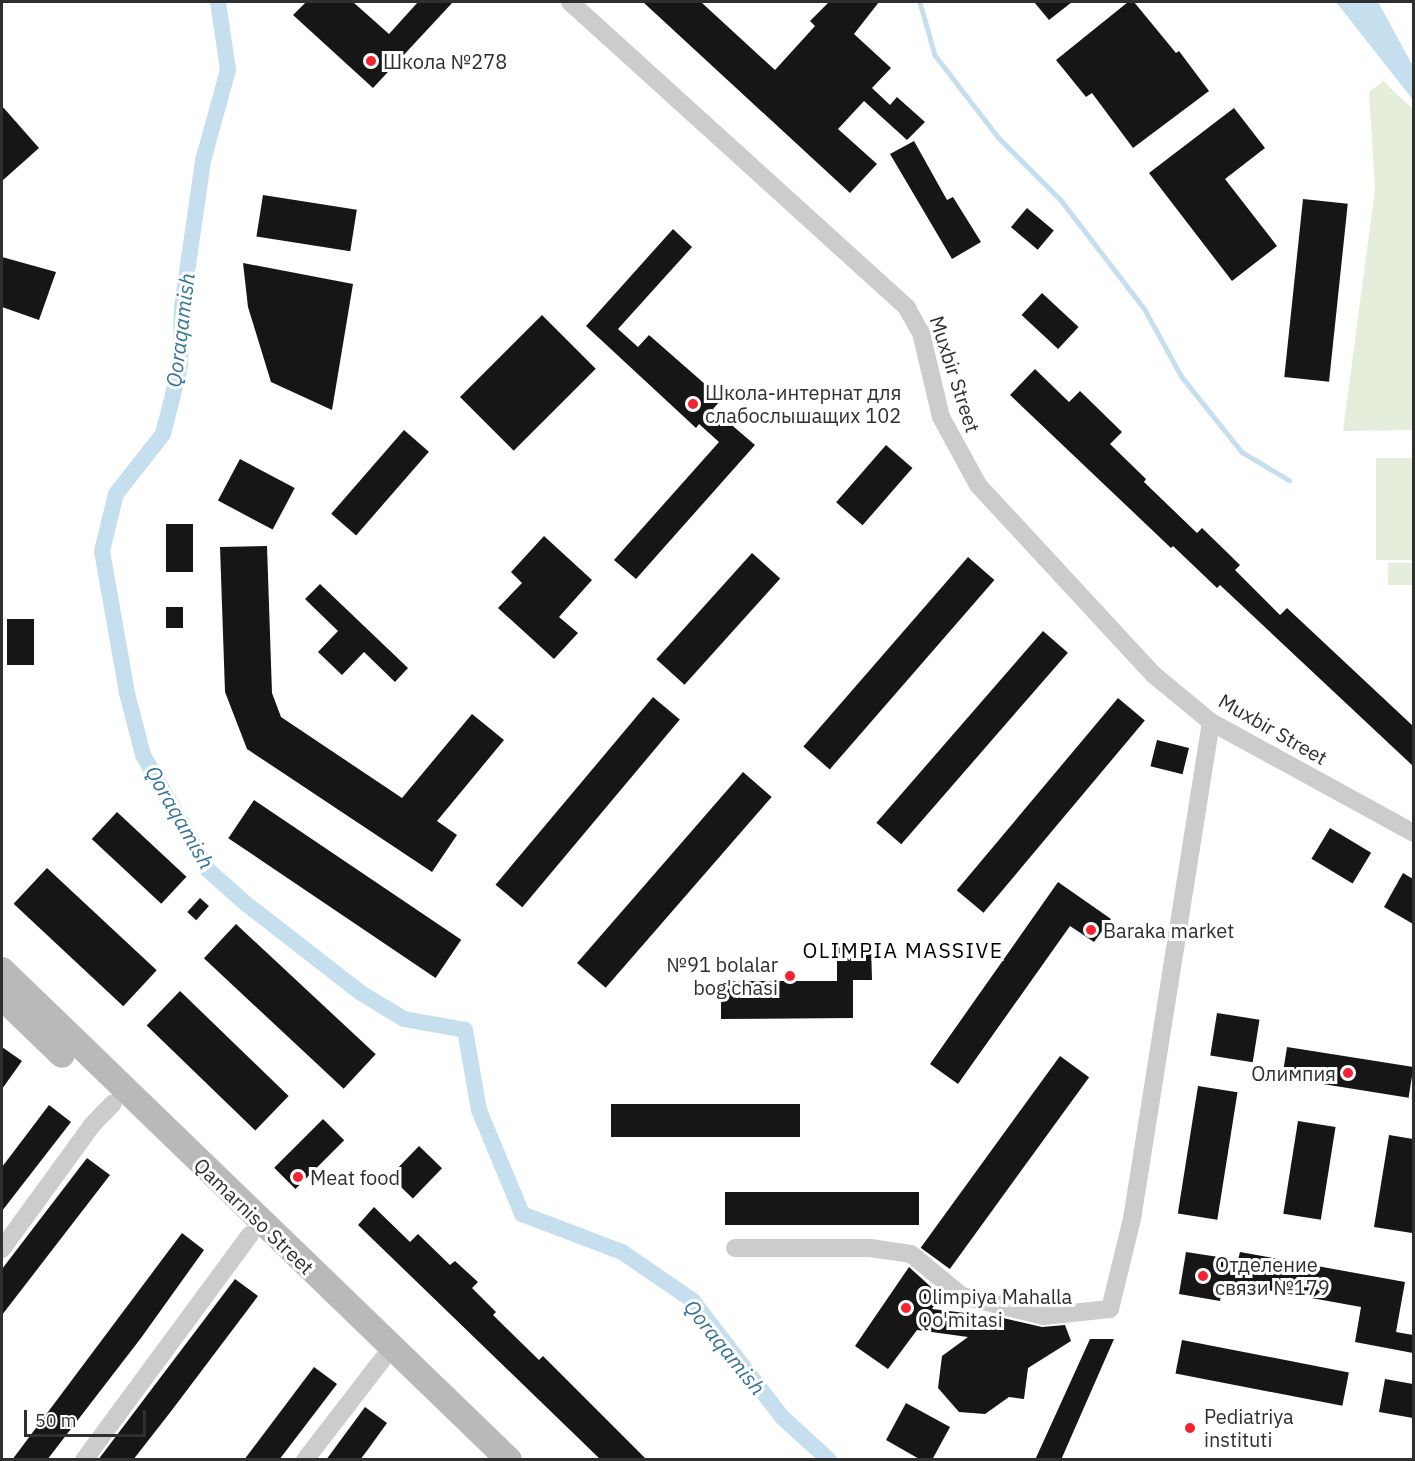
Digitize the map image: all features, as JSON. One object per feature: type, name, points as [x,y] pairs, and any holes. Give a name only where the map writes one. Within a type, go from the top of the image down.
[{"type":"main road","name":"Qamarniso Street","points":[[2,970],[509,1460]]},
{"type":"main road","name":"Qamarniso Street","points":[[2,997],[484,1460]]},
{"type":"street","name":"Muxbir Street","points":[[570,2],[907,308],[921,333],[941,417],[978,485],[1154,675],[1211,722],[1413,833]]},
{"type":"street","points":[[735,1248],[880,1249],[911,1254],[962,1296],[1044,1316],[1110,1309],[1132,1219],[1211,722]]},
{"type":"street","points":[[2,1249],[92,1125],[113,1102]]},
{"type":"street","points":[[84,1460],[250,1235]]},
{"type":"street","points":[[305,1460],[382,1360]]},
{"type":"green space","points":[[1383,81],[1413,109],[1413,430],[1343,431],[1375,189],[1369,92]]},
{"type":"green space","points":[[1376,458],[1413,458],[1413,560],[1376,560]]},
{"type":"green space","points":[[1388,563],[1413,563],[1413,585],[1388,585]]},
{"type":"water","points":[[1336,2],[1378,2],[1413,66],[1413,100]]},
{"type":"building","name":"Школа №278","points":[[306,2],[353,2],[389,34],[418,2],[453,2],[373,88],[293,15]]},
{"type":"building","points":[[643,2],[701,2],[775,70],[815,26],[810,21],[829,2],[879,2],[854,34],[891,68],[872,88],[890,105],[897,97],[925,122],[907,140],[864,101],[838,129],[877,164],[850,193]]},
{"type":"building","points":[[1034,2],[1072,2],[1049,20]]},
{"type":"building","points":[[1128,2],[1134,2],[1176,53],[1179,51],[1209,91],[1133,148],[1092,93],[1086,97],[1056,60]]},
{"type":"building","points":[[2,106],[39,148],[2,181]]},
{"type":"building","points":[[1234,108],[1265,148],[1225,179],[1277,246],[1232,281],[1149,173]]},
{"type":"building","points":[[914,141],[947,200],[953,197],[981,242],[952,259],[890,154]]},
{"type":"building","points":[[263,195],[357,210],[350,251],[256,236]]},
{"type":"building","points":[[1303,199],[1348,204],[1329,382],[1284,377]]},
{"type":"building","points":[[1027,208],[1054,230],[1038,250],[1011,227]]},
{"type":"building","name":"Школа-интернат для слабослышащих 102","points":[[673,229],[692,247],[618,329],[638,347],[649,335],[722,399],[713,409],[755,445],[636,579],[614,560],[719,442],[699,424],[696,428],[586,326]]},
{"type":"building","points":[[2,257],[56,272],[39,320],[2,307]]},
{"type":"building","points":[[243,263],[353,284],[332,410],[271,382],[248,307]]},
{"type":"building","points":[[1042,293],[1079,327],[1058,349],[1022,315]]},
{"type":"building","points":[[542,315],[596,369],[514,451],[460,397]]},
{"type":"building","points":[[1035,369],[1069,402],[1080,391],[1122,432],[1110,444],[1146,479],[1144,482],[1197,533],[1202,528],[1240,565],[1235,570],[1280,615],[1287,608],[1413,726],[1413,766],[1220,585],[1217,588],[1173,546],[1171,548],[1010,395]]},
{"type":"building","points":[[404,430],[429,452],[356,535],[331,514]]},
{"type":"building","points":[[886,445],[912,468],[863,525],[836,502]]},
{"type":"building","points":[[240,459],[295,488],[273,530],[218,500]]},
{"type":"building","points":[[166,524],[193,524],[193,572],[166,572]]},
{"type":"building","points":[[544,536],[592,580],[559,617],[578,633],[554,659],[498,608],[522,583],[511,572]]},
{"type":"building","points":[[267,546],[272,693],[281,717],[402,798],[472,714],[504,740],[437,821],[457,835],[432,872],[247,749],[225,692],[220,547]]},
{"type":"building","points":[[752,553],[780,578],[685,685],[656,659]]},
{"type":"building","points":[[968,557],[994,580],[830,769],[803,746]]},
{"type":"building","points":[[320,584],[408,668],[395,682],[364,652],[342,675],[318,652],[338,631],[305,599]]},
{"type":"building","points":[[166,607],[183,607],[183,628],[166,628]]},
{"type":"building","points":[[7,619],[34,619],[34,665],[7,665]]},
{"type":"building","points":[[1043,631],[1068,653],[901,844],[876,823]]},
{"type":"building","points":[[653,697],[680,719],[522,907],[496,885]]},
{"type":"building","points":[[1118,698],[1145,720],[983,913],[957,890]]},
{"type":"building","points":[[1157,740],[1189,748],[1182,774],[1150,766]]},
{"type":"building","points":[[743,772],[772,797],[606,988],[577,963]]},
{"type":"building","points":[[254,800],[461,940],[436,978],[228,838]]},
{"type":"building","points":[[117,812],[186,877],[161,904],[92,839]]},
{"type":"building","points":[[1330,828],[1371,853],[1353,884],[1311,859]]},
{"type":"building","points":[[47,868],[157,970],[123,1006],[14,904]]},
{"type":"building","points":[[1403,873],[1413,879],[1413,924],[1384,907]]},
{"type":"building","points":[[1058,882],[1111,919],[1094,942],[1070,926],[958,1084],[930,1064]]},
{"type":"building","points":[[200,898],[209,906],[196,920],[187,912]]},
{"type":"building","points":[[236,924],[376,1054],[344,1089],[204,958]]},
{"type":"building","points":[[837,945],[871,945],[872,980],[853,980],[853,1018],[721,1019],[721,981],[837,981]]},
{"type":"building","points":[[180,991],[289,1096],[255,1130],[147,1026]]},
{"type":"building","points":[[1217,1013],[1259,1020],[1253,1062],[1210,1055]]},
{"type":"building","points":[[2,1047],[22,1061],[2,1089]]},
{"type":"building","name":"Олимпия","points":[[1287,1047],[1413,1067],[1409,1098],[1282,1078]]},
{"type":"building","points":[[1060,1056],[1089,1077],[950,1269],[921,1248]]},
{"type":"building","points":[[1198,1086],[1238,1092],[1217,1220],[1178,1213]]},
{"type":"building","points":[[611,1104],[800,1104],[800,1137],[611,1137]]},
{"type":"building","points":[[49,1105],[71,1122],[2,1211],[2,1167]]},
{"type":"building","points":[[323,1119],[344,1140],[295,1189],[274,1168]]},
{"type":"building","points":[[1298,1121],[1336,1127],[1321,1220],[1283,1214]]},
{"type":"building","points":[[1389,1135],[1413,1139],[1412,1233],[1374,1227]]},
{"type":"building","points":[[419,1146],[442,1168],[413,1198],[390,1176]]},
{"type":"building","points":[[87,1158],[110,1175],[2,1315],[2,1269]]},
{"type":"building","points":[[725,1192],[919,1192],[919,1225],[725,1225]]},
{"type":"building","points":[[374,1207],[410,1242],[418,1234],[450,1265],[455,1261],[478,1282],[472,1288],[496,1312],[493,1315],[539,1360],[543,1356],[647,1460],[601,1460],[358,1225]]},
{"type":"building","points":[[182,1233],[204,1250],[141,1338],[47,1460],[12,1460]]},
{"type":"building","points":[[1186,1252],[1238,1260],[1240,1252],[1405,1282],[1396,1332],[1413,1335],[1413,1353],[1355,1342],[1361,1307],[1223,1282],[1220,1301],[1179,1294]]},
{"type":"building","points":[[909,1267],[941,1296],[932,1309],[999,1317],[1042,1327],[1065,1325],[1071,1341],[1028,1368],[1024,1399],[1009,1397],[985,1414],[959,1412],[938,1388],[942,1356],[968,1337],[917,1330],[888,1369],[855,1346]]},
{"type":"building","points":[[235,1279],[258,1296],[172,1410],[133,1460],[98,1460]]},
{"type":"building","points":[[1090,1339],[1114,1339],[1061,1460],[1035,1460]]},
{"type":"building","points":[[1182,1340],[1349,1372],[1342,1406],[1176,1373]]},
{"type":"building","points":[[314,1367],[337,1384],[279,1460],[244,1460]]},
{"type":"building","points":[[1385,1379],[1413,1384],[1413,1418],[1379,1412]]},
{"type":"building","points":[[906,1403],[950,1427],[932,1460],[921,1460],[886,1440]]},
{"type":"building","points":[[365,1407],[387,1423],[369,1448],[360,1460],[326,1460]]},
{"type":"waterway","name":"Qoraqamish","points":[[218,2],[228,70],[203,161],[182,306],[180,367],[163,434],[116,494],[102,551],[127,693],[143,755],[208,870],[245,903],[361,993],[404,1019],[465,1030],[479,1110],[522,1214],[622,1252],[692,1300],[782,1417],[829,1460]]},
{"type":"waterway","points":[[920,2],[935,55],[999,138],[1061,200],[1144,308],[1182,377],[1242,452],[1289,480]]},
{"type":"place","name":"Школа №278","points":[[371,61]]},
{"type":"place","name":"Школа-интернат для слабослышащих 102","points":[[693,404]]},
{"type":"place","name":"Baraka market","points":[[1091,930]]},
{"type":"place","name":"№91 bolalar bog'chasi","points":[[790,976]]},
{"type":"place","name":"Олимпия","points":[[1348,1073]]},
{"type":"place","name":"Meat food","points":[[298,1177]]},
{"type":"place","name":"Отделение связи №179","points":[[1203,1276]]},
{"type":"place","name":"Olimpiya Mahalla Qo'mitasi","points":[[906,1308]]},
{"type":"place","name":"Pediatriya instituti","points":[[1190,1428]]},
{"type":"district","name":"OLIMPIA MASSIVE","points":[[903,950]]}]
